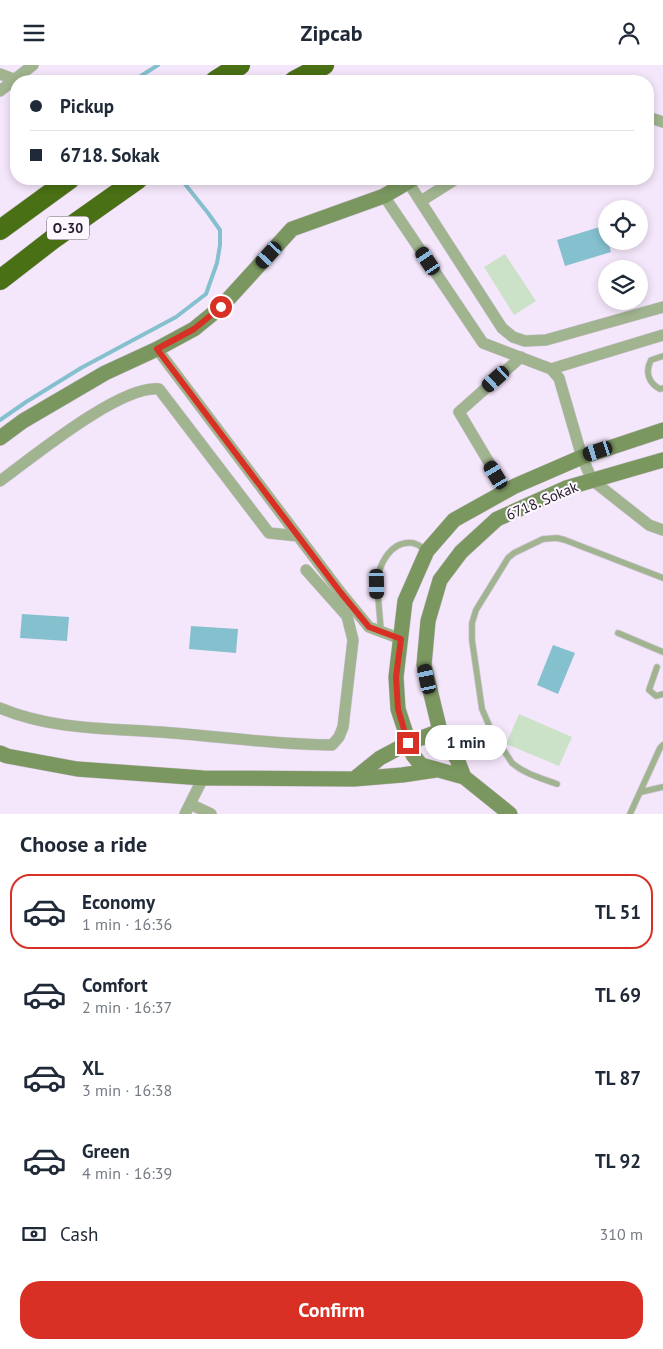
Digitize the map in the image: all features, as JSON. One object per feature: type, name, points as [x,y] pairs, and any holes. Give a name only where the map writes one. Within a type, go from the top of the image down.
[{"type":"highway","points":[[304,75],[322,65]]},
{"type":"highway","points":[[225,75],[239,66]]},
{"type":"highway","name":"O-30","points":[[0,229],[61,185]]},
{"type":"highway","name":"O-30","points":[[0,279],[130,185]]},
{"type":"highway","points":[[0,225],[28,208]]},
{"type":"highway","points":[[0,289],[53,239]]},
{"type":"street","points":[[22,75],[33,65]]},
{"type":"street","points":[[0,438],[23,421],[105,373],[157,349],[194,329],[221,307],[292,229],[384,196],[402,185]]},
{"type":"street","points":[[413,185],[502,329],[513,337],[525,341],[546,340],[663,307]]},
{"type":"street","points":[[421,201],[446,185]]},
{"type":"street","points":[[384,196],[483,343],[551,369],[559,377],[582,457],[592,480],[649,525],[663,530]]},
{"type":"street","points":[[551,369],[663,335]]},
{"type":"street","points":[[157,349],[298,537],[369,627],[401,639]]},
{"type":"street","points":[[506,491],[459,412],[521,357]]},
{"type":"street","points":[[0,481],[68,431],[116,401],[150,389],[159,389],[269,533],[298,537]]},
{"type":"street","name":"6718. Sokak","points":[[510,814],[464,777],[421,765],[413,755],[398,709],[396,677],[405,601],[427,551],[454,520],[506,491],[582,457],[663,430]]},
{"type":"street","name":"6718. Sokak","points":[[464,777],[457,759],[440,731],[424,665],[428,621],[440,580],[461,552],[497,519],[566,488],[663,459]]},
{"type":"street","points":[[0,708],[40,720],[102,729],[332,745],[339,737],[343,727],[353,640],[347,617],[306,570]]},
{"type":"street","points":[[354,779],[380,758],[408,743],[440,731]]},
{"type":"street","points":[[0,753],[77,769],[203,778],[354,779],[437,770],[457,759]]},
{"type":"street","points":[[203,778],[188,809],[211,814]]},
{"type":"lane","points":[[663,356],[651,360],[647,370],[652,384],[660,389],[663,388]]},
{"type":"lane","points":[[557,784],[518,768],[512,763],[487,722],[482,709],[472,640],[472,623],[476,610],[508,558],[518,551],[550,537],[565,540],[663,578]]},
{"type":"lane","points":[[381,631],[377,577],[382,561],[394,549],[406,544],[415,543],[427,551]]},
{"type":"lane","points":[[618,633],[663,652]]},
{"type":"lane","points":[[657,667],[649,690],[656,696],[663,694]]},
{"type":"lane","points":[[630,814],[660,747],[663,745]]},
{"type":"lane","points":[[641,792],[663,787]]},
{"type":"green space","points":[[505,254],[536,301],[514,315],[484,267]]},
{"type":"green space","points":[[519,714],[572,737],[559,766],[506,744]]},
{"type":"water","points":[[598,228],[598,250],[610,250],[611,252],[565,266],[557,240]]},
{"type":"water","points":[[22,614],[69,617],[67,641],[20,638]]},
{"type":"water","points":[[191,626],[238,629],[236,653],[189,649]]},
{"type":"water","points":[[553,645],[575,653],[558,694],[537,685]]},
{"type":"waterway","points":[[142,75],[158,65]]},
{"type":"waterway","points":[[0,420],[81,368],[176,317],[206,294],[217,263],[220,230],[186,185]]},
{"type":"route","points":[[221,307],[194,329],[157,349],[341,593],[369,627],[401,639],[396,677],[398,709],[408,743]]}]
